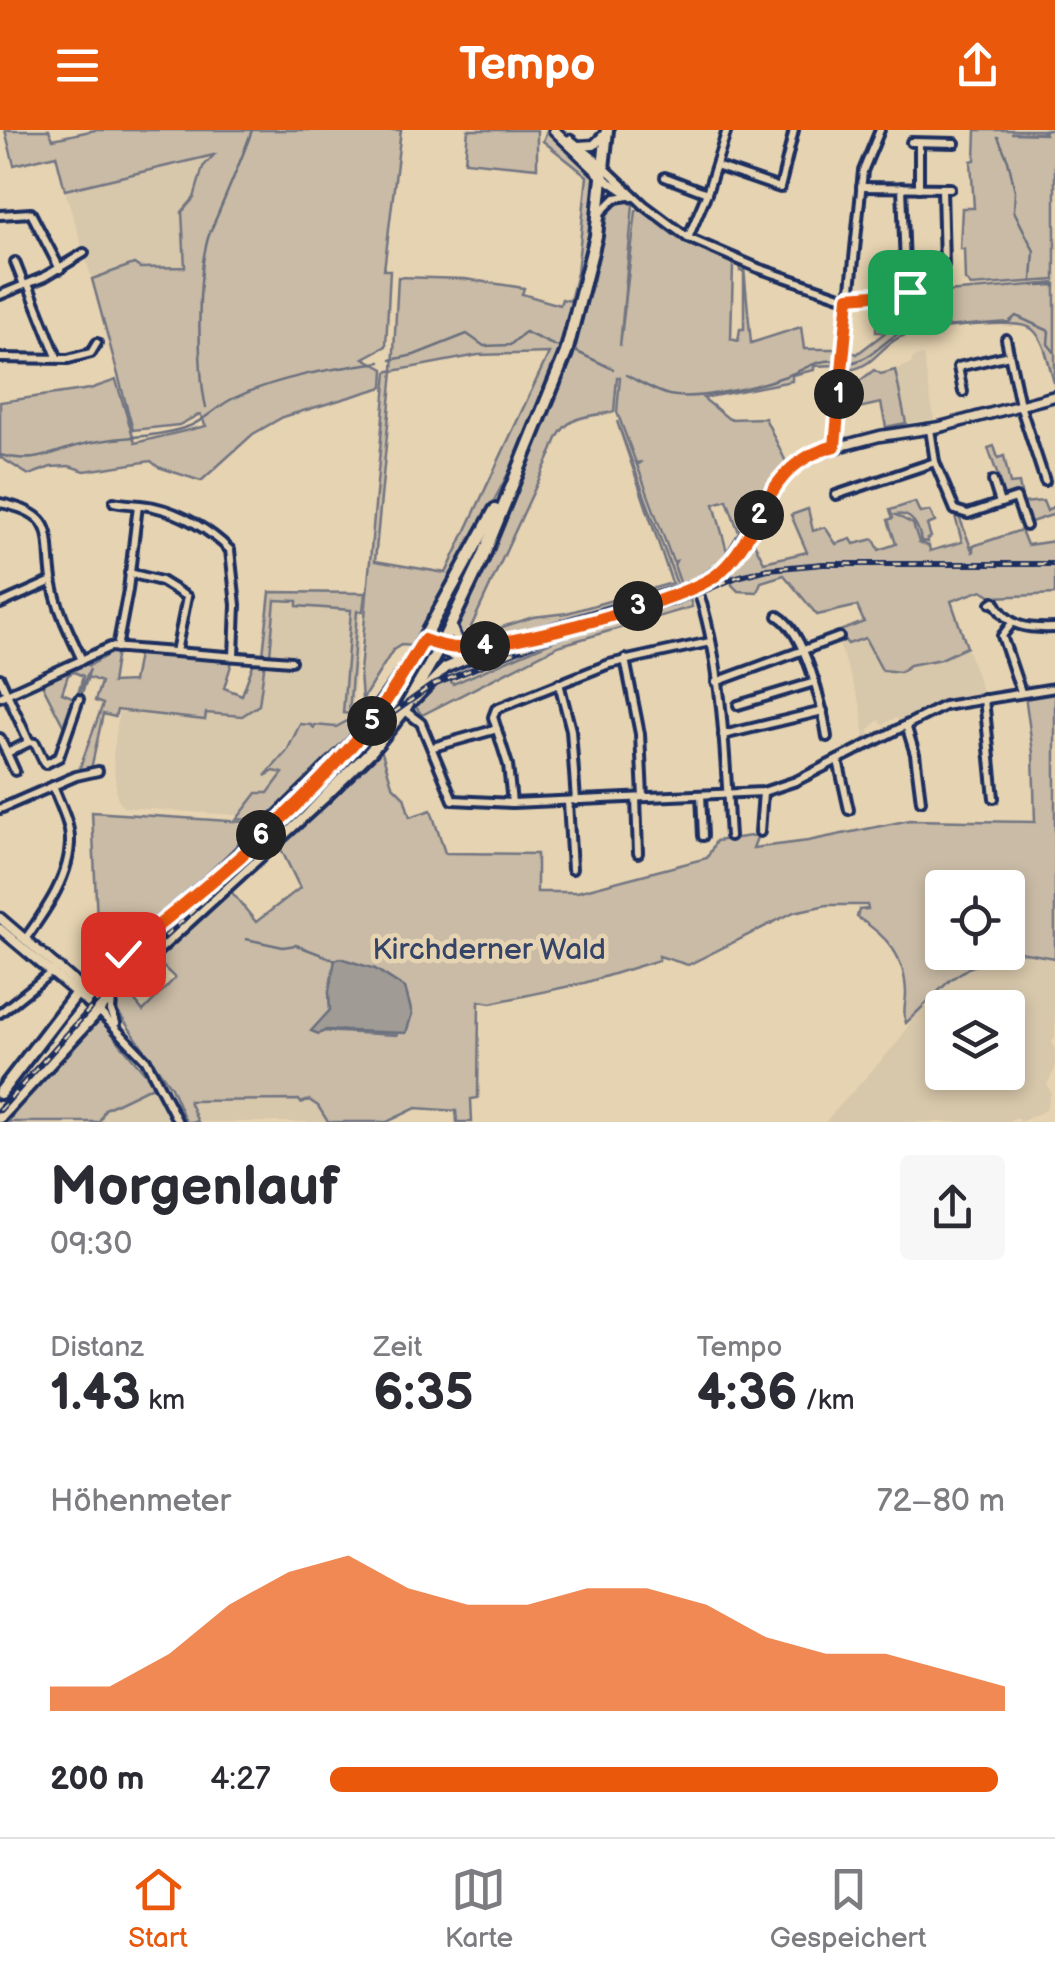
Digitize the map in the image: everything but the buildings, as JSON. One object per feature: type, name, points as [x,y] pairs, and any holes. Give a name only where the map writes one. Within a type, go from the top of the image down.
[{"type":"main road","points":[[555,130],[605,173]]},
{"type":"main road","points":[[555,130],[605,173]]},
{"type":"main road","points":[[578,146],[594,145],[607,131]]},
{"type":"main road","points":[[404,710],[451,626],[483,557],[566,354],[588,278],[600,212],[607,131]]},
{"type":"main road","points":[[0,1117],[113,994],[326,796],[439,673],[502,644],[652,602],[714,577],[736,552],[782,476],[801,459],[835,446],[930,429],[1055,396]]},
{"type":"main road","points":[[0,1093],[78,991],[224,870],[354,743],[386,702],[424,640],[511,484]]},
{"type":"main road","points":[[451,626],[457,640],[475,647]]},
{"type":"main road","points":[[424,640],[440,647],[502,644]]},
{"type":"main road","points":[[440,647],[461,660]]},
{"type":"main road","points":[[0,918],[26,938],[98,1010]]},
{"type":"main road","points":[[0,930],[55,969]]},
{"type":"street","points":[[688,238],[708,193],[726,130]]},
{"type":"street","points":[[716,166],[780,188],[794,130]]},
{"type":"street","points":[[835,446],[861,187],[866,158],[880,130]]},
{"type":"street","points":[[919,188],[915,143],[955,143]]},
{"type":"street","points":[[605,173],[644,204]]},
{"type":"street","points":[[605,173],[688,238],[737,260],[849,297],[942,290]]},
{"type":"street","points":[[665,178],[708,193]]},
{"type":"street","points":[[861,187],[946,188],[944,265]]},
{"type":"street","points":[[902,188],[906,293]]},
{"type":"street","points":[[600,212],[615,198],[630,196]]},
{"type":"street","points":[[0,215],[31,214],[60,268]]},
{"type":"street","points":[[0,295],[84,253]]},
{"type":"street","points":[[15,262],[58,358]]},
{"type":"street","points":[[1006,339],[1020,405],[1046,481]]},
{"type":"street","points":[[0,358],[68,359],[91,353],[96,343]]},
{"type":"street","points":[[964,392],[958,366],[1009,355]]},
{"type":"street","points":[[930,429],[935,462],[949,502],[958,512],[968,514],[1016,498],[1026,526]]},
{"type":"street","points":[[836,495],[935,462]]},
{"type":"street","points":[[993,482],[1000,503]]},
{"type":"street","points":[[114,502],[166,510],[230,550],[236,605],[234,656]]},
{"type":"street","points":[[0,503],[23,510],[46,527],[51,542],[52,581],[61,614],[82,660]]},
{"type":"street","points":[[116,648],[138,505]]},
{"type":"street","points":[[129,573],[161,581],[187,596],[176,652]]},
{"type":"street","points":[[0,604],[52,581]]},
{"type":"street","points":[[700,596],[716,682],[730,836]]},
{"type":"street","points":[[991,602],[1012,623],[1055,628]]},
{"type":"street","points":[[778,616],[790,626],[815,682],[827,737]]},
{"type":"street","points":[[1012,623],[1002,636],[1021,692]]},
{"type":"street","points":[[716,682],[839,637]]},
{"type":"street","points":[[512,804],[508,765],[493,717],[496,709],[625,659],[710,642]]},
{"type":"street","points":[[3,695],[116,648],[290,661]]},
{"type":"street","points":[[625,659],[640,734],[638,852]]},
{"type":"street","points":[[0,678],[3,695],[28,742]]},
{"type":"street","points":[[560,682],[571,730],[572,869]]},
{"type":"street","points":[[738,705],[815,682]]},
{"type":"street","points":[[404,710],[421,723],[453,800],[512,804],[763,792],[796,782],[944,706],[1055,688]]},
{"type":"street","points":[[6,753],[28,742],[35,743],[45,764],[58,757],[79,699]]},
{"type":"street","points":[[984,699],[994,798]]},
{"type":"street","points":[[722,735],[824,710]]},
{"type":"street","points":[[906,725],[921,802]]},
{"type":"street","points":[[433,747],[497,730]]},
{"type":"street","points":[[0,738],[14,770]]},
{"type":"street","points":[[838,760],[849,810]]},
{"type":"street","points":[[0,809],[98,771]]},
{"type":"street","points":[[26,938],[48,906],[68,857],[68,826],[53,786]]},
{"type":"street","points":[[760,832],[763,792]]},
{"type":"street","points":[[701,794],[703,836]]},
{"type":"street","points":[[0,1013],[55,969]]},
{"type":"street","points":[[113,994],[112,1014],[119,1029]]},
{"type":"street","points":[[98,1010],[119,1029],[156,1075],[178,1122]]},
{"type":"shaded area","points":[[218,153],[193,266],[140,268],[92,279],[65,190]]},
{"type":"shaded area","points":[[923,355],[934,419],[906,423],[895,370]]},
{"type":"shaded area","points":[[742,570],[750,576],[689,599],[519,651],[517,644],[662,602]]},
{"type":"shaded area","points":[[271,593],[363,595],[351,721],[248,816],[123,807],[117,796],[113,757],[119,712],[204,719],[205,713],[259,705]]},
{"type":"shaded area","points":[[951,601],[983,694],[934,704],[901,721],[895,718],[882,725],[880,720],[865,739],[861,706],[838,641]]},
{"type":"shaded area","points":[[1025,953],[1055,958],[1055,1039],[1051,1042],[1055,1069],[1047,1084],[1051,1093],[1046,1110],[1020,1122],[1017,1117],[1007,1122],[825,1122],[925,1007],[925,1090],[1025,1090],[1025,990],[940,990],[965,970],[1025,970]]},
{"type":"shaded area","points":[[340,958],[375,969],[405,988],[412,1014],[406,1033],[311,1031],[330,1010],[329,991],[335,960]]},
{"type":"shaded area","points":[[155,1085],[170,1086],[187,1095],[307,1099],[318,1106],[328,1122],[99,1122],[105,1110]]},
{"type":"green space","points":[[5,130],[49,130],[53,139],[95,130],[401,130],[384,270],[390,270],[386,346],[364,358],[384,369],[383,387],[283,417],[253,434],[201,481],[151,461],[85,471],[69,466],[51,467],[29,475],[0,457],[0,402],[90,389],[116,380],[135,443],[206,426],[200,414],[179,425],[133,430],[92,279],[134,264],[140,268],[185,267],[182,212],[194,198],[203,167],[214,155],[65,190],[56,155],[14,165]]},
{"type":"green space","points":[[468,130],[537,130],[537,168],[465,161]]},
{"type":"green space","points":[[976,130],[1042,130],[1043,133],[1011,133],[1045,134],[1044,130],[1055,130],[1055,280],[971,286],[965,280],[964,249],[960,249],[962,208],[974,208],[971,161],[975,160]]},
{"type":"green space","points":[[547,131],[592,172],[597,183],[584,268],[565,342],[529,432],[414,646],[401,645],[393,650],[362,700],[360,672],[387,372],[393,370],[398,277],[465,279],[524,288],[522,294],[560,305],[562,299],[570,301],[577,273],[587,176],[543,141]],"holes":[[[549,353],[446,573],[375,561],[393,371],[478,355]]]},
{"type":"green space","points":[[626,200],[633,205],[620,346],[636,211],[640,209],[676,237],[733,264],[731,339],[738,341],[740,329],[744,329],[741,265],[744,268],[751,343],[801,327],[804,349],[839,349],[837,365],[814,366],[814,370],[792,375],[792,381],[703,398],[729,419],[765,418],[786,462],[740,535],[727,500],[714,504],[728,555],[721,567],[681,585],[676,561],[673,562],[637,465],[642,462],[636,463],[617,412],[617,377],[614,412],[576,420],[557,438],[471,627],[493,630],[672,583],[617,421],[679,589],[530,633],[473,640],[457,635],[455,626],[572,355],[609,208]]},
{"type":"green space","points":[[1055,283],[1055,386],[1037,334],[1032,329],[1007,324],[967,325],[910,334],[893,341],[864,365],[848,370],[851,352],[857,354],[886,332],[876,332],[876,326],[886,326],[887,331],[918,323],[917,297],[922,294]]},
{"type":"green space","points":[[874,370],[881,374],[895,370],[906,423],[886,427],[881,403],[845,411],[848,382],[861,380]]},
{"type":"green space","points":[[994,446],[998,458],[1004,456],[1010,484],[1019,483],[1023,503],[1043,501],[1047,511],[1055,505],[1055,514],[1028,523],[1017,494],[1001,498],[988,448]]},
{"type":"green space","points":[[915,502],[920,513],[930,511],[935,522],[927,525],[931,537],[928,542],[921,541],[916,526],[910,518],[896,515],[913,524],[919,542],[929,546],[930,551],[962,542],[955,516],[959,516],[973,553],[973,546],[1021,530],[1027,545],[1055,541],[1055,594],[994,597],[982,590],[951,601],[967,647],[941,659],[910,665],[900,672],[882,670],[865,638],[848,644],[837,632],[864,622],[857,606],[817,615],[784,575],[761,582],[757,592],[738,591],[732,585],[731,570],[753,541],[764,562],[807,552],[791,515],[808,509],[813,531],[825,527],[836,544],[851,539],[854,544],[874,539],[879,550],[896,544],[888,520],[893,518],[890,510]]},
{"type":"green space","points":[[270,592],[365,593],[363,611],[357,611],[349,714],[343,713],[351,610],[297,606],[297,601],[275,600],[270,655],[263,655]]},
{"type":"green space","points":[[690,599],[692,607],[558,646],[422,715],[415,706],[424,692],[449,679],[453,684],[555,640]]},
{"type":"green space","points":[[436,649],[377,735],[304,810],[378,731],[372,726],[422,651]]},
{"type":"green space","points":[[114,651],[112,683],[133,682],[138,654],[211,658],[232,662],[224,688],[242,695],[254,662],[265,661],[259,705],[242,716],[206,713],[205,720],[117,710],[115,717],[103,714],[91,769],[82,771],[80,767],[103,704],[95,701],[101,682],[88,677],[81,695],[90,669],[78,694],[83,676],[74,672],[68,675],[62,693],[75,702],[64,727],[42,684],[89,666]]},
{"type":"green space","name":"Kirchderner Wald","points":[[1055,691],[1055,958],[1025,953],[1025,870],[925,870],[925,970],[965,970],[940,990],[925,990],[925,1004],[906,1023],[902,968],[885,940],[857,917],[859,910],[868,909],[867,905],[827,905],[794,912],[688,965],[659,956],[659,960],[584,983],[491,1003],[479,1001],[478,1098],[471,1099],[472,1122],[457,1122],[456,1111],[416,1108],[387,1122],[328,1122],[318,1106],[309,1100],[299,1100],[189,1101],[198,1122],[186,1122],[171,1087],[117,1011],[118,998],[125,989],[143,1011],[175,978],[155,959],[230,890],[256,922],[300,888],[280,847],[381,749],[392,785],[404,797],[410,817],[431,810],[445,853],[537,854],[537,892],[577,892],[707,858],[716,841],[758,835],[753,848],[910,820],[1035,822],[1033,753],[1025,695]],"holes":[[[375,969],[405,988],[412,1014],[397,1035],[321,1031],[321,1023],[330,1010],[329,991]]]},
{"type":"green space","points":[[355,717],[354,732],[344,744],[266,821],[237,819],[257,793],[268,793],[283,773],[274,771],[265,776],[287,751],[300,724],[336,727]]},
{"type":"green space","points":[[92,812],[260,823],[182,898],[99,965]]},
{"type":"green space","points":[[98,1021],[155,1085],[105,1109],[99,1122],[8,1122],[39,1081]]},
{"type":"waterway","points":[[206,407],[200,318],[206,246],[252,130]]},
{"type":"waterway","points":[[998,137],[1015,191],[1014,211],[1034,251],[1032,280]]},
{"type":"waterway","points":[[1039,286],[1055,285]]},
{"type":"waterway","points":[[850,363],[905,330],[1009,322],[1016,316],[1049,331],[1048,344],[1055,353]]},
{"type":"waterway","points":[[391,360],[467,334],[484,346],[510,345],[525,332],[565,347]]},
{"type":"waterway","points":[[573,350],[613,369]]},
{"type":"waterway","points":[[626,375],[669,395],[696,396],[744,388],[817,363],[837,361]]},
{"type":"waterway","points":[[0,455],[36,458],[88,443],[175,431],[199,421],[232,399],[267,385],[380,362]]},
{"type":"waterway","points":[[246,939],[283,947],[296,945],[335,960]]},
{"type":"railway","points":[[0,1110],[105,992],[302,810],[393,713],[431,686],[542,641],[675,603],[737,577],[768,569],[823,564],[1055,564]]},
{"type":"route","points":[[123,954],[203,888],[326,774],[375,716],[424,640],[452,648],[502,644],[668,597],[719,573],[782,476],[801,459],[835,446],[849,297],[910,292]]}]
